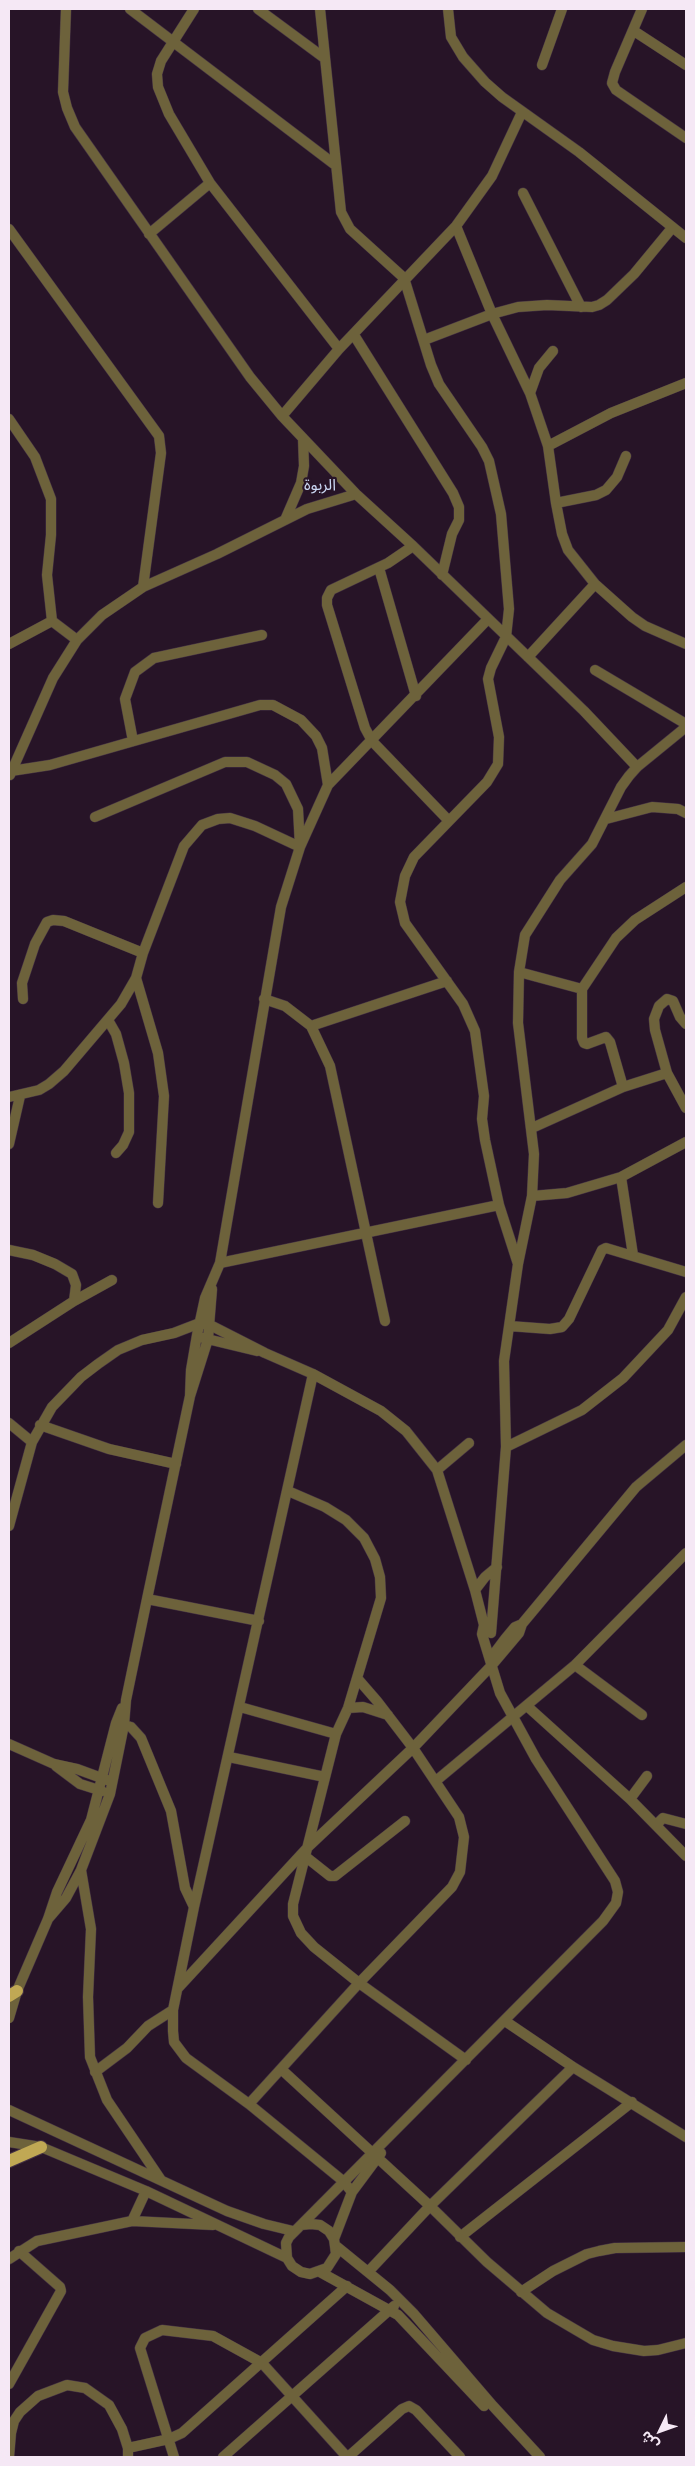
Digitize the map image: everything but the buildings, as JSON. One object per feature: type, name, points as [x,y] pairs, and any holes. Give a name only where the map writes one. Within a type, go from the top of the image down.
[{"type":"main road","points":[[9,2161],[41,2147]]},
{"type":"street","points":[[66,9],[63,92],[75,127],[244,370],[282,416],[356,494],[528,657],[637,767]]},
{"type":"street","points":[[130,9],[334,164]]},
{"type":"street","points":[[194,9],[172,41],[157,74],[158,88],[169,114],[210,183],[339,349]]},
{"type":"street","points":[[258,9],[323,56]]},
{"type":"street","points":[[320,9],[323,56],[332,110],[334,164],[340,212],[344,221],[404,278],[439,384],[482,447],[495,482],[501,514],[508,586],[506,637],[491,668],[488,679],[500,737],[498,764],[487,782],[414,858],[405,876],[400,902],[405,923],[463,1004],[476,1031],[484,1096],[482,1119],[485,1140],[500,1205],[518,1264]]},
{"type":"street","points":[[448,9],[451,37],[463,56],[485,82],[522,112],[579,152],[686,238]]},
{"type":"street","points":[[542,65],[562,9]]},
{"type":"street","points":[[642,9],[634,31],[614,72],[612,80],[614,87],[686,138]]},
{"type":"street","points":[[634,31],[686,65]]},
{"type":"street","points":[[282,416],[339,349],[354,335],[404,278],[456,226],[492,176],[522,112]]},
{"type":"street","points":[[148,234],[210,183]]},
{"type":"street","points":[[523,193],[581,307]]},
{"type":"street","points":[[456,226],[492,314],[530,393],[548,446],[556,503],[562,534],[568,550],[595,584],[645,626],[686,644]]},
{"type":"street","points":[[424,340],[492,314],[538,306],[592,307],[607,300],[634,274],[672,228]]},
{"type":"street","points":[[9,229],[159,436],[161,454],[143,587]]},
{"type":"street","points":[[354,335],[453,493],[459,507],[459,520],[452,534],[442,575]]},
{"type":"street","points":[[530,393],[539,368],[553,351]]},
{"type":"street","points":[[548,446],[611,413],[686,384]]},
{"type":"street","points":[[9,419],[35,457],[51,499],[51,536],[47,575],[52,620],[77,640]]},
{"type":"street","points":[[285,520],[301,483],[304,466],[304,438]]},
{"type":"street","points":[[556,503],[596,495],[606,490],[618,477],[626,456]]},
{"type":"street","points":[[10,773],[53,678],[77,640],[102,615],[143,587],[217,554],[307,509],[356,494]]},
{"type":"street","points":[[413,546],[379,568],[336,587],[328,594],[327,606],[365,728],[372,740],[449,821]]},
{"type":"street","points":[[379,568],[416,696]]},
{"type":"street","points":[[528,657],[595,584]]},
{"type":"street","points":[[9,644],[52,620]]},
{"type":"street","points":[[190,1396],[191,1370],[196,1336],[206,1298],[220,1263],[281,907],[300,848],[328,785],[416,696],[487,620]]},
{"type":"street","points":[[133,741],[125,699],[135,672],[154,658],[262,634]]},
{"type":"street","points":[[493,1659],[491,1633],[506,1447],[504,1361],[518,1264],[532,1196],[534,1154],[518,1023],[519,972],[525,935],[560,880],[592,844],[621,787],[637,767],[686,725],[595,670]]},
{"type":"street","points":[[10,773],[50,765],[260,705],[273,706],[300,720],[316,736],[322,748],[328,785]]},
{"type":"street","points":[[95,817],[225,762],[247,762],[276,775],[286,784],[298,809],[300,848]]},
{"type":"street","points":[[606,819],[652,808],[671,808],[686,813]]},
{"type":"street","points":[[9,1097],[20,1096],[39,1090],[64,1071],[121,1004],[136,978],[143,953],[184,846],[202,825],[218,819],[230,818],[256,826],[300,848]]},
{"type":"street","points":[[622,1087],[610,1042],[606,1038],[587,1044],[584,1043],[582,1038],[582,989],[616,938],[635,920],[686,887]]},
{"type":"street","points":[[23,999],[22,983],[35,944],[47,922],[53,920],[64,921],[143,953]]},
{"type":"street","points":[[519,972],[582,989]]},
{"type":"street","points":[[136,978],[158,1053],[164,1096],[158,1204]]},
{"type":"street","points":[[311,1026],[447,981]]},
{"type":"street","points":[[264,999],[285,1006],[311,1026],[330,1066],[385,1321]]},
{"type":"street","points":[[686,1024],[680,1017],[673,1001],[667,999],[659,1006],[654,1019],[655,1030],[667,1073],[686,1108]]},
{"type":"street","points":[[108,1020],[116,1034],[124,1063],[129,1093],[129,1132],[124,1145],[116,1152]]},
{"type":"street","points":[[532,1128],[622,1087],[667,1073]]},
{"type":"street","points":[[9,1144],[20,1096]]},
{"type":"street","points":[[532,1196],[567,1192],[621,1177],[686,1142]]},
{"type":"street","points":[[621,1177],[633,1255]]},
{"type":"street","points":[[220,1263],[500,1205]]},
{"type":"street","points":[[509,1326],[550,1329],[562,1327],[569,1320],[602,1250],[606,1248],[686,1272]]},
{"type":"street","points":[[9,1250],[32,1255],[55,1264],[72,1274],[76,1285],[74,1301]]},
{"type":"street","points":[[9,1343],[74,1301],[112,1280]]},
{"type":"street","points":[[48,1919],[66,1898],[81,1870],[110,1794],[146,1599],[190,1396],[208,1339],[213,1283]]},
{"type":"street","points":[[506,1447],[582,1410],[623,1378],[668,1330],[686,1297]]},
{"type":"street","points":[[9,1526],[11,1508],[32,1442],[40,1425],[52,1407],[80,1378],[118,1350],[142,1340],[200,1323],[210,1324],[265,1353],[313,1374],[380,1411],[406,1431],[437,1470],[484,1624],[491,1633]]},
{"type":"street","points":[[188,1328],[196,1336],[265,1353]]},
{"type":"street","points":[[313,1374],[194,1907],[173,2010],[174,2042],[180,2052],[250,2104],[343,2182],[352,2192]]},
{"type":"street","points":[[9,1423],[32,1442]]},
{"type":"street","points":[[40,1425],[109,1449],[176,1464]]},
{"type":"street","points":[[437,1470],[469,1443]]},
{"type":"street","points":[[177,1989],[309,1846],[413,1748],[483,1674],[515,1628],[522,1624],[636,1487],[686,1444]]},
{"type":"street","points":[[288,1491],[325,1507],[346,1520],[364,1538],[376,1559],[380,1577],[381,1598],[348,1708],[336,1734],[292,1910],[296,1924],[307,1940],[359,1983],[466,2060]]},
{"type":"street","points":[[437,1780],[574,1665],[686,1554]]},
{"type":"street","points":[[476,1594],[485,1577],[497,1567]]},
{"type":"street","points":[[476,1594],[488,1596],[496,1589]]},
{"type":"street","points":[[146,1599],[259,1621]]},
{"type":"street","points":[[375,2156],[343,2182],[297,2228],[286,2244],[287,2258],[292,2266],[301,2272],[310,2274],[320,2272],[332,2262],[335,2242],[352,2192],[375,2156],[391,2136],[603,1921],[616,1903],[618,1892],[612,1875],[555,1789],[512,1719],[504,1699],[505,1692],[482,1634],[484,1624]]},
{"type":"street","points":[[574,1665],[642,1716]]},
{"type":"street","points":[[250,2104],[359,1983],[456,1881],[463,1848],[463,1826],[437,1780],[388,1715],[357,1678]]},
{"type":"street","points":[[11,2005],[48,1919],[57,1892],[91,1820],[100,1778],[116,1723],[126,1700]]},
{"type":"street","points":[[527,1706],[630,1799],[686,1856]]},
{"type":"street","points":[[240,1707],[336,1734]]},
{"type":"street","points":[[348,1708],[363,1707],[388,1715]]},
{"type":"street","points":[[124,1725],[131,1727],[141,1738],[171,1811],[185,1888],[194,1907]]},
{"type":"street","points":[[9,1744],[54,1764],[78,1769],[112,1782]]},
{"type":"street","points":[[229,1757],[325,1777]]},
{"type":"street","points":[[54,1764],[80,1784],[110,1794]]},
{"type":"street","points":[[630,1799],[647,1776]]},
{"type":"street","points":[[656,1825],[664,1818],[686,1824]]},
{"type":"street","points":[[306,1857],[330,1876],[337,1876],[405,1821]]},
{"type":"street","points":[[81,1870],[91,1929],[88,1997],[90,2057],[107,2100],[161,2180]]},
{"type":"street","points":[[95,2072],[127,2048],[148,2026],[173,2010]]},
{"type":"street","points":[[505,2021],[573,2067],[686,2136]]},
{"type":"street","points":[[368,2272],[430,2206],[573,2067]]},
{"type":"street","points":[[281,2068],[430,2206],[460,2237],[521,2292],[548,2313],[577,2332],[612,2346],[644,2351],[658,2350],[686,2343]]},
{"type":"street","points":[[460,2237],[632,2102]]},
{"type":"street","points":[[9,2110],[226,2211],[264,2224],[297,2228],[311,2224],[329,2231],[335,2242],[400,2300],[540,2457]]},
{"type":"street","points":[[9,2142],[41,2147],[146,2191],[287,2258]]},
{"type":"street","points":[[132,2221],[146,2191]]},
{"type":"street","points":[[9,2259],[37,2241],[132,2221],[217,2225]]},
{"type":"street","points":[[521,2292],[553,2271],[587,2254],[615,2248],[686,2247]]},
{"type":"street","points":[[9,2384],[61,2291],[60,2287],[19,2251]]},
{"type":"street","points":[[320,2272],[391,2309],[409,2324],[531,2457]]},
{"type":"street","points":[[9,2457],[12,2420],[38,2396],[61,2386],[74,2385],[95,2393],[109,2405],[128,2453],[182,2433],[347,2286]]},
{"type":"street","points":[[223,2457],[400,2300]]},
{"type":"street","points":[[174,2457],[140,2348],[145,2338],[162,2330],[212,2336],[262,2363],[347,2457],[402,2409],[409,2406],[416,2410],[460,2457]]},
{"type":"district","name":"الربوة","points":[[320,485]]}]
